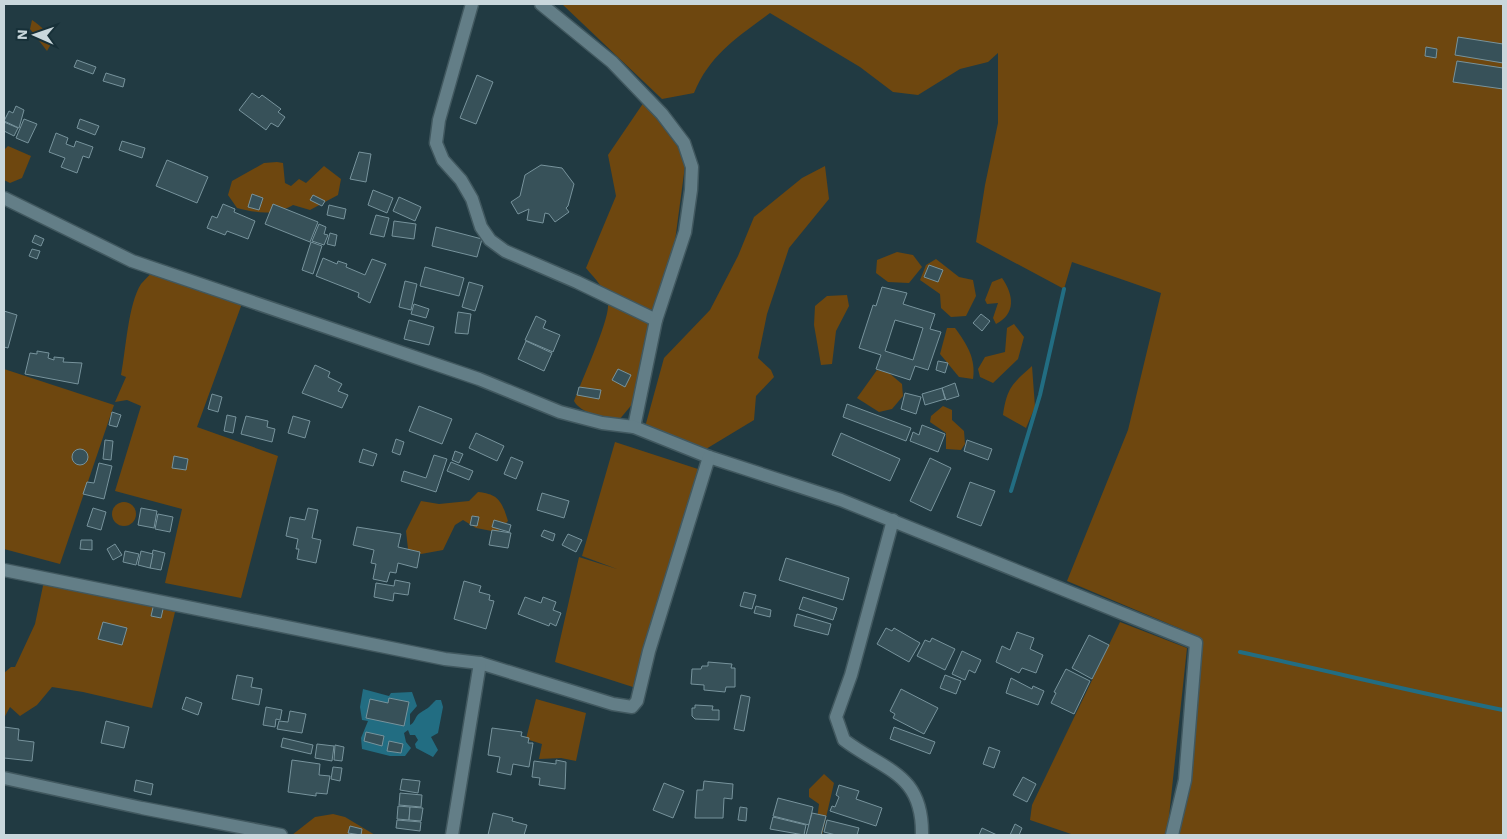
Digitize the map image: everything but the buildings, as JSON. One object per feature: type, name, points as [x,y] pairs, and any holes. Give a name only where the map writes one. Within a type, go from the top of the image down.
[{"type":"street","points":[[472,4],[439,120],[436,144],[443,160],[461,180],[472,198],[481,227],[490,240],[504,251],[577,282],[656,320]]},
{"type":"street","points":[[541,4],[612,62],[662,114],[684,142],[692,167],[691,190],[684,232],[656,320],[634,427]]},
{"type":"street","points":[[4,198],[132,261],[470,375],[560,412],[602,423],[634,427],[709,457],[813,490],[893,520],[1196,643],[1185,780],[1172,835]]},
{"type":"street","points":[[4,570],[445,660],[480,663],[614,704],[632,707],[637,701],[649,651],[709,457]]},
{"type":"street","points":[[893,520],[853,665],[836,716],[840,733],[844,740],[889,766],[910,786],[922,819],[922,835]]},
{"type":"street","points":[[452,835],[480,663]]},
{"type":"street","points":[[4,778],[142,808],[281,835]]},
{"type":"shaded area","points":[[562,4],[1503,4],[1503,835],[1179,835],[1186,804],[1200,637],[1067,581],[1128,430],[1161,293],[1072,262],[1064,289],[976,242],[985,185],[998,123],[998,53],[988,62],[960,69],[918,95],[893,92],[860,67],[770,13],[726,47],[708,67],[694,93],[662,99]]},
{"type":"shaded area","points":[[32,20],[48,36],[51,44],[47,51],[30,29]]},
{"type":"shaded area","points":[[644,102],[678,147],[685,166],[673,256],[634,402],[619,420],[587,412],[574,401],[600,337],[607,313],[608,305],[605,294],[586,268],[616,196],[608,155]]},
{"type":"shaded area","points":[[8,146],[31,156],[22,178],[10,183],[4,180],[4,150]]},
{"type":"shaded area","points":[[264,163],[283,163],[285,183],[291,186],[299,179],[306,183],[324,166],[341,179],[338,195],[310,210],[293,205],[279,211],[265,213],[237,208],[228,195],[232,181]]},
{"type":"shaded area","points":[[825,166],[829,199],[789,248],[767,314],[758,358],[771,370],[774,377],[756,396],[754,420],[706,449],[660,438],[645,427],[664,358],[710,310],[738,256],[754,217],[802,178]]},
{"type":"shaded area","points":[[897,252],[913,255],[922,267],[909,283],[888,282],[876,273],[877,260]]},
{"type":"shaded area","points":[[936,259],[959,277],[973,280],[976,296],[966,316],[951,317],[941,308],[940,294],[920,280],[926,265]]},
{"type":"shaded area","points":[[157,267],[244,298],[197,427],[278,456],[241,598],[165,583],[182,509],[115,491],[141,406],[127,400],[115,402],[126,377],[121,375],[130,315],[141,284]]},
{"type":"shaded area","points":[[1002,278],[1009,291],[1011,304],[1007,315],[996,324],[993,318],[998,303],[987,304],[985,300],[992,282]]},
{"type":"shaded area","points":[[847,295],[849,306],[836,331],[832,364],[821,365],[814,325],[815,306],[827,296]]},
{"type":"shaded area","points":[[1014,324],[1024,337],[1018,359],[993,383],[980,377],[978,369],[985,357],[1005,352],[1007,328]]},
{"type":"shaded area","points":[[947,328],[955,328],[967,346],[972,358],[973,379],[959,377],[940,354]]},
{"type":"shaded area","points":[[1032,366],[1035,407],[1026,428],[1003,415],[1009,392],[1020,377]]},
{"type":"shaded area","points":[[4,369],[114,405],[60,564],[4,549]]},
{"type":"shaded area","points":[[877,370],[889,373],[902,384],[903,396],[892,409],[879,412],[857,398]]},
{"type":"shaded area","points":[[943,406],[952,410],[952,420],[964,431],[965,444],[961,450],[946,449],[946,433],[930,422],[931,416]]},
{"type":"shaded area","points":[[615,442],[701,470],[636,688],[555,662],[579,557],[617,569],[582,556]]},
{"type":"shaded area","points":[[478,492],[495,497],[504,509],[508,521],[497,532],[476,528],[463,520],[455,525],[443,550],[421,554],[408,549],[406,531],[421,501],[439,504],[469,501]]},
{"type":"shaded area","points":[[124,502],[132,506],[136,514],[132,522],[124,526],[116,522],[112,514],[116,506]]},
{"type":"shaded area","points":[[44,581],[175,612],[152,708],[52,687],[37,705],[20,716],[10,707],[4,718],[4,673],[11,667],[15,667],[35,624]]},
{"type":"shaded area","points":[[1120,622],[1187,648],[1167,835],[1074,835],[1030,820],[1032,805]]},
{"type":"shaded area","points":[[536,699],[586,713],[576,761],[561,758],[539,759],[542,744],[526,739]]},
{"type":"shaded area","points":[[824,774],[834,783],[822,835],[815,835],[819,804],[809,797],[809,789]]},
{"type":"shaded area","points":[[333,814],[345,817],[375,835],[292,835],[315,817]]},
{"type":"water","points":[[363,689],[389,696],[391,693],[412,692],[417,706],[410,714],[410,725],[418,714],[436,700],[441,700],[443,707],[438,733],[431,737],[438,750],[433,757],[416,748],[415,744],[418,740],[415,735],[410,735],[408,730],[404,733],[406,742],[411,748],[405,756],[390,756],[362,749],[361,738],[368,721],[362,720],[360,707]]},
{"type":"waterway","points":[[1011,491],[1040,395],[1064,289]]},
{"type":"waterway","points":[[1240,652],[1503,710]]}]
